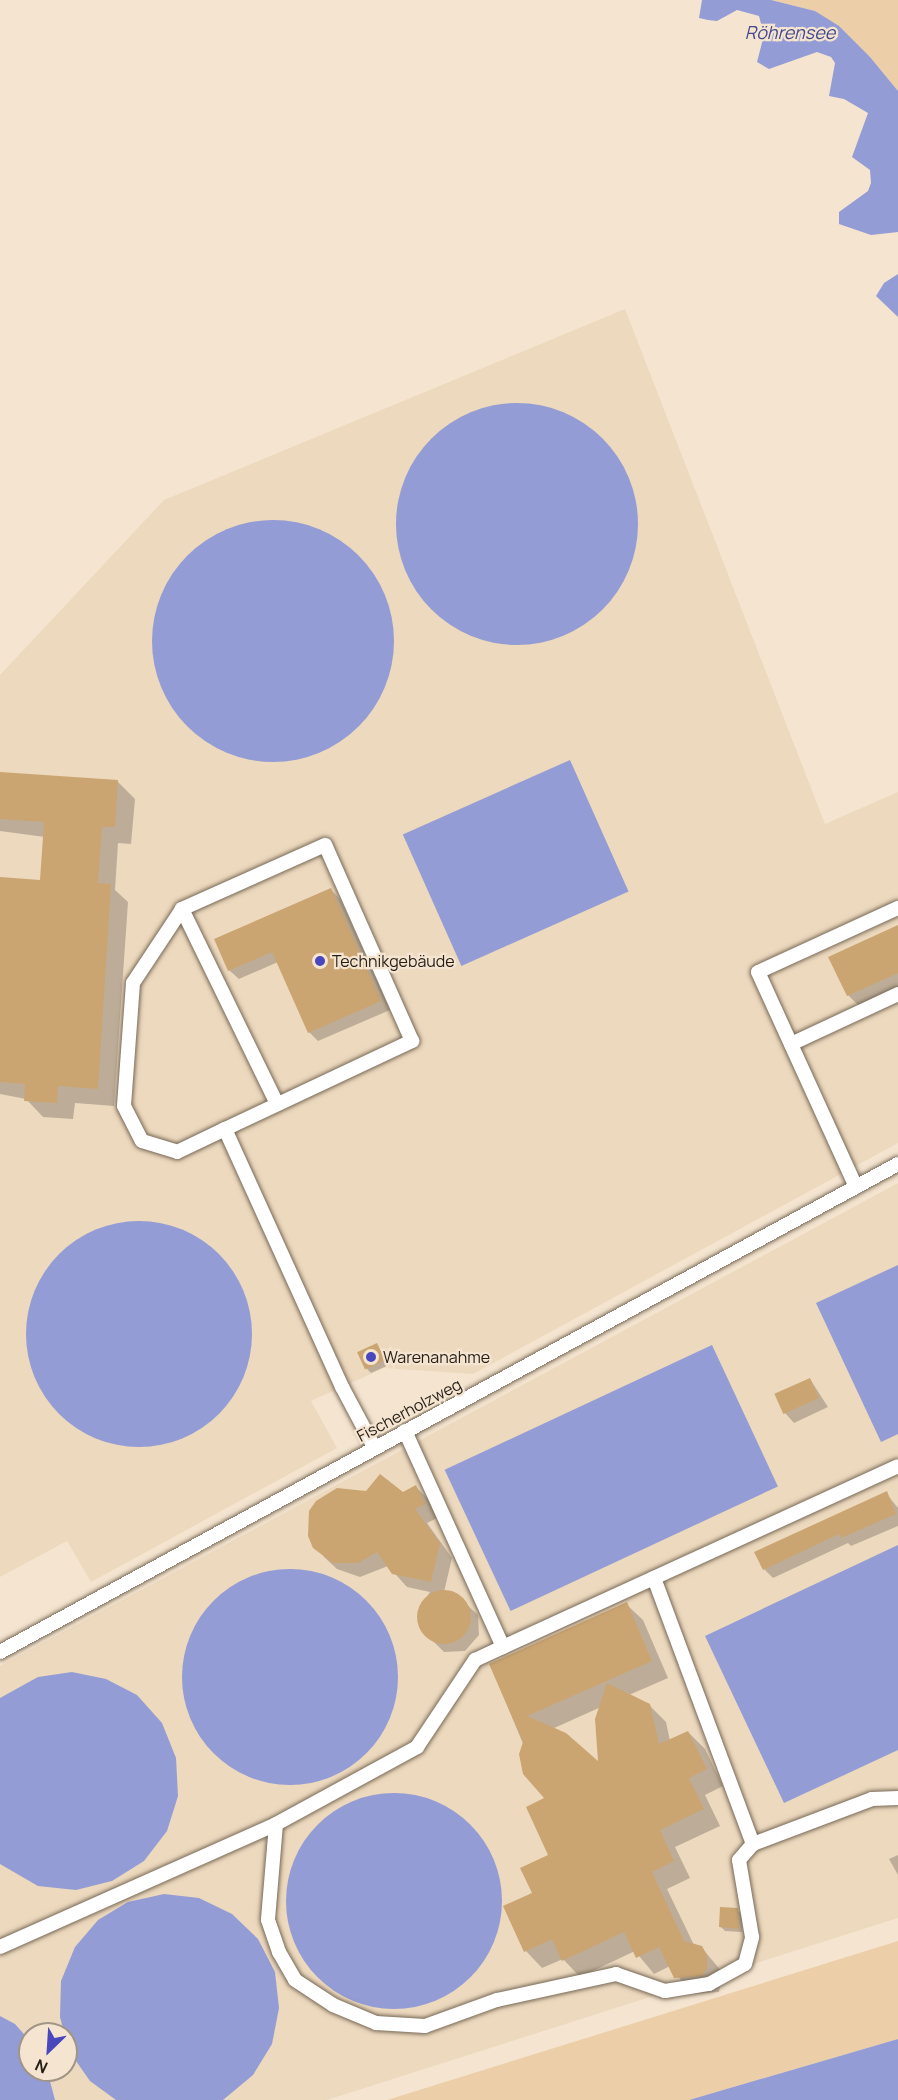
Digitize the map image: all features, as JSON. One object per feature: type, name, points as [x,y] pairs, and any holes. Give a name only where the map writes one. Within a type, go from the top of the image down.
[{"type":"lane","points":[[325,845],[412,1041],[177,1152],[142,1141],[124,1106],[133,983],[182,909],[325,845]]},
{"type":"lane","points":[[856,1187],[758,972],[898,908]]},
{"type":"lane","points":[[182,909],[277,1104]]},
{"type":"lane","points":[[791,1044],[898,994]]},
{"type":"lane","points":[[225,1129],[374,1447]]},
{"type":"lane","name":"Fischerholzweg","points":[[0,1652],[898,1164]]},
{"type":"lane","points":[[405,1431],[503,1647]]},
{"type":"lane","points":[[0,1947],[276,1824],[417,1747],[475,1660],[898,1466]]},
{"type":"lane","points":[[654,1578],[753,1844]]},
{"type":"lane","points":[[276,1824],[268,1920],[279,1952],[295,1980],[333,2005],[376,2023],[425,2026],[497,2000],[616,1974],[665,1990],[709,1984],[745,1964],[752,1937],[739,1860],[753,1844],[872,1799],[898,1798]]},
{"type":"shaded area","points":[[771,0],[898,0],[898,91],[870,57],[815,11]]},
{"type":"shaded area","points":[[625,309],[825,824],[898,792],[898,1143],[473,1374],[384,1368],[311,1401],[337,1448],[91,1582],[67,1541],[0,1577],[0,675],[164,500]]},
{"type":"shaded area","points":[[898,1183],[898,1918],[327,2100],[0,2100],[0,1666]]},
{"type":"shaded area","points":[[898,1941],[898,2039],[689,2100],[387,2100]]},
{"type":"water","name":"Röhrensee","points":[[702,0],[771,0],[815,11],[839,26],[870,57],[898,91],[898,232],[871,235],[839,224],[839,212],[868,191],[871,183],[870,170],[852,157],[868,113],[844,99],[829,96],[835,63],[831,57],[817,52],[769,69],[757,62],[764,35],[759,16],[737,10],[717,21],[699,18]]},
{"type":"water","points":[[898,274],[898,317],[876,296],[884,283]]},
{"type":"water","points":[[517,403],[541,406],[574,418],[594,431],[610,447],[623,467],[632,489],[638,524],[635,548],[623,581],[610,601],[594,617],[574,630],[552,639],[517,645],[493,642],[460,630],[440,617],[424,601],[411,581],[402,559],[396,524],[399,500],[411,467],[424,447],[440,431],[460,418],[482,409]]},
{"type":"water","points":[[273,520],[297,523],[330,535],[350,548],[366,564],[379,584],[388,606],[394,641],[391,665],[379,698],[366,718],[350,734],[330,747],[308,756],[273,762],[249,759],[216,747],[196,734],[180,718],[167,698],[158,676],[152,641],[155,617],[167,584],[180,564],[196,548],[216,535],[238,526]]},
{"type":"water","points":[[570,760],[629,892],[461,966],[403,834]]},
{"type":"water","points":[[139,1221],[172,1226],[182,1230],[202,1240],[219,1254],[233,1271],[243,1291],[247,1301],[252,1334],[247,1367],[243,1377],[233,1397],[219,1414],[202,1428],[182,1438],[172,1442],[139,1447],[106,1442],[96,1438],[76,1428],[59,1414],[45,1397],[35,1377],[31,1367],[26,1334],[31,1301],[35,1291],[45,1271],[59,1254],[76,1240],[96,1230],[106,1226]]},
{"type":"water","points":[[898,1265],[898,1434],[881,1442],[816,1303]]},
{"type":"water","points":[[712,1345],[778,1486],[511,1611],[445,1470]]},
{"type":"water","points":[[898,1545],[898,1750],[784,1803],[705,1636]]},
{"type":"water","points":[[290,1569],[311,1571],[341,1582],[366,1601],[385,1626],[396,1656],[398,1677],[396,1698],[385,1728],[366,1753],[341,1772],[311,1783],[290,1785],[269,1783],[239,1772],[214,1753],[195,1728],[184,1698],[182,1677],[184,1656],[195,1626],[214,1601],[239,1582],[269,1571]]},
{"type":"water","points":[[72,1672],[106,1679],[137,1695],[162,1723],[176,1758],[178,1796],[167,1831],[144,1861],[112,1881],[76,1890],[38,1886],[0,1864],[0,1698],[38,1677]]},
{"type":"water","points":[[394,1793],[425,1798],[445,1806],[470,1825],[489,1850],[497,1870],[502,1901],[497,1932],[489,1952],[470,1977],[445,1996],[425,2004],[394,2009],[363,2004],[343,1996],[318,1977],[299,1952],[291,1932],[286,1901],[291,1870],[299,1850],[318,1825],[343,1806],[363,1798]]},
{"type":"water","points":[[164,1894],[199,1898],[232,1914],[258,1939],[275,1972],[279,2008],[272,2044],[253,2075],[223,2100],[116,2100],[90,2081],[78,2064],[78,2022],[61,2022],[61,1981],[75,1947],[98,1920],[128,1902]]},
{"type":"water","points":[[0,2016],[18,2027],[18,2082],[50,2082],[55,2100],[0,2100]]},
{"type":"water","points":[[898,2039],[898,2100],[689,2100]]},
{"type":"building","points":[[0,772],[118,780],[115,827],[102,827],[98,883],[111,884],[98,1089],[58,1086],[57,1103],[24,1101],[25,1084],[0,1082],[0,877],[40,880],[44,822],[0,819]]},
{"type":"building","name":"Technikgebäude","points":[[331,888],[381,1001],[308,1033],[272,952],[228,971],[214,939]]},
{"type":"building","points":[[898,925],[898,973],[847,996],[828,957]]},
{"type":"building","name":"Warenanahme","points":[[377,1343],[385,1360],[365,1370],[357,1352]]},
{"type":"building","points":[[810,1378],[819,1398],[783,1414],[774,1394]]},
{"type":"building","points":[[380,1474],[403,1492],[416,1485],[425,1504],[415,1509],[440,1543],[431,1582],[392,1574],[377,1552],[358,1563],[333,1563],[313,1548],[308,1536],[309,1511],[316,1501],[337,1488],[366,1491]]},
{"type":"building","points":[[887,1491],[896,1514],[841,1538],[839,1534],[763,1570],[754,1552]]},
{"type":"building","points":[[444,1590],[454,1592],[463,1598],[469,1607],[471,1617],[469,1627],[463,1636],[454,1642],[444,1644],[434,1642],[425,1636],[419,1627],[417,1617],[419,1607],[425,1598],[434,1592]]},
{"type":"building","points":[[627,1602],[652,1661],[527,1716],[566,1733],[598,1761],[595,1719],[607,1683],[650,1704],[659,1744],[688,1731],[707,1769],[689,1778],[704,1809],[660,1830],[674,1861],[652,1872],[684,1941],[702,1946],[707,1955],[707,1968],[702,1976],[674,1978],[659,1947],[636,1958],[624,1932],[562,1961],[552,1939],[524,1952],[503,1906],[532,1893],[520,1868],[548,1855],[526,1807],[544,1798],[523,1774],[519,1754],[523,1742],[489,1664]]},
{"type":"building","points":[[720,1907],[738,1908],[739,1929],[719,1927]]},
{"type":"place","name":"Technikgebäude","points":[[320,961]]},
{"type":"place","name":"Warenanahme","points":[[371,1357]]}]
